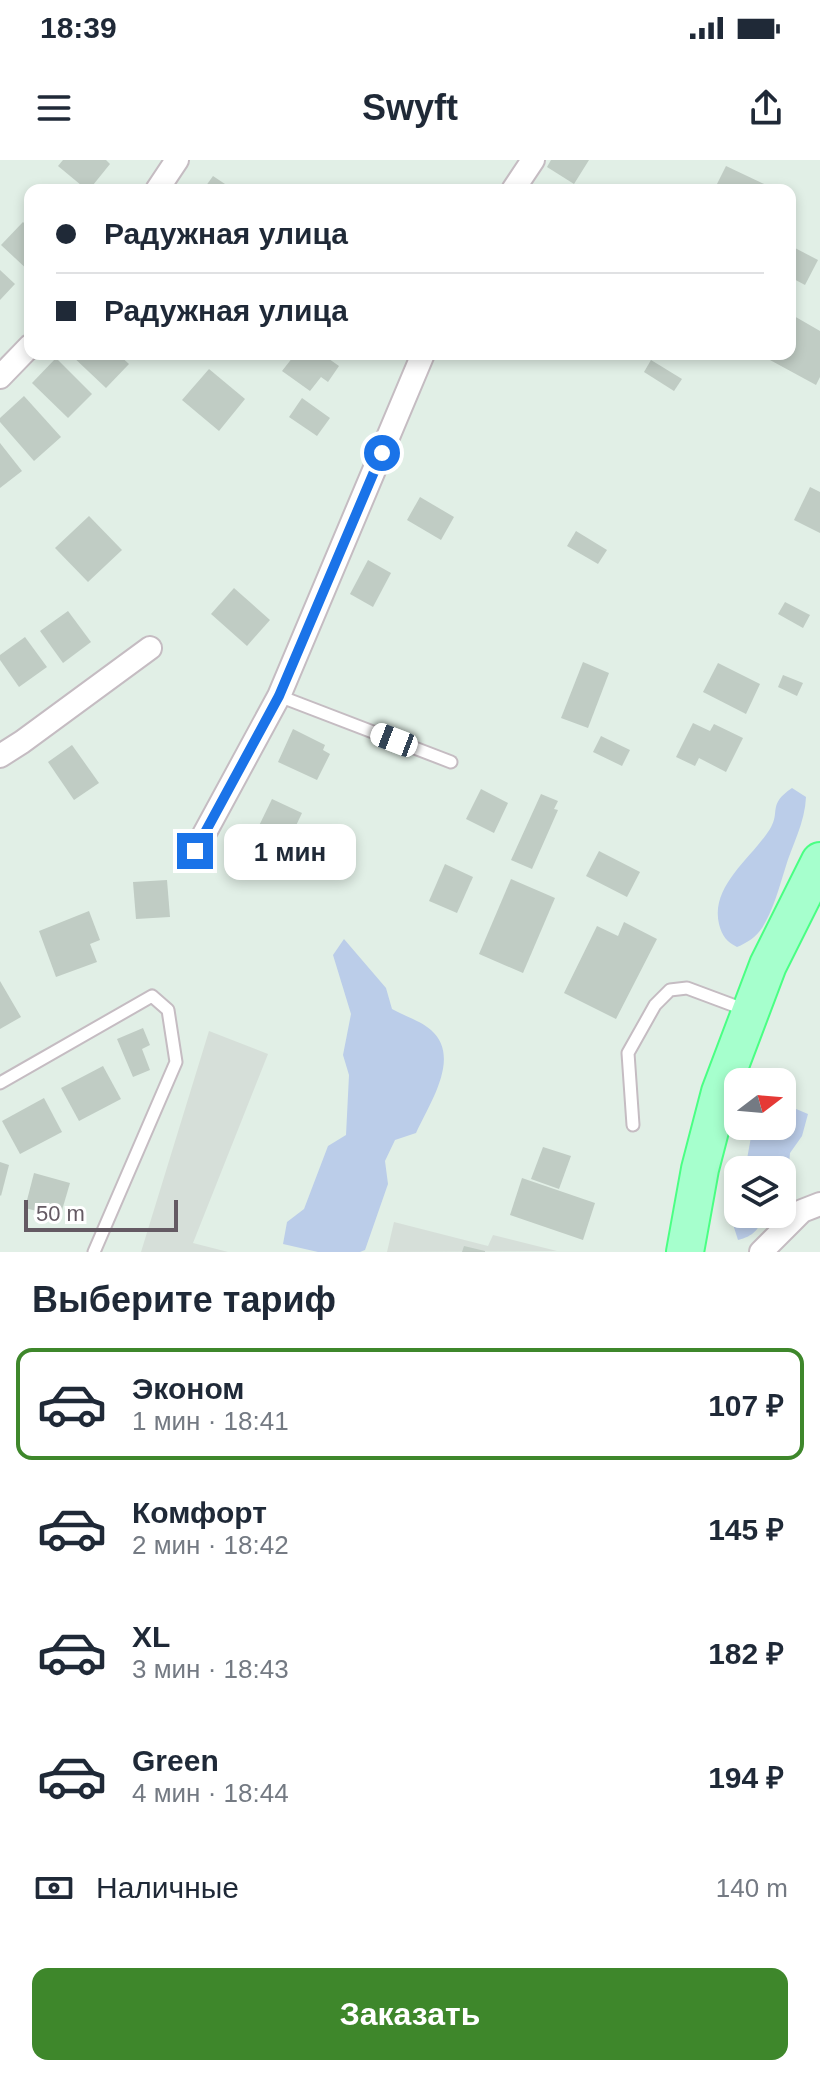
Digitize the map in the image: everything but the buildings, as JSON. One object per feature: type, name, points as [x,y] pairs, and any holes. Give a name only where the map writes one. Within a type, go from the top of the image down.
[{"type":"main road","points":[[685,1252],[700,1169],[720,1092],[768,965],[820,861]]},
{"type":"street","points":[[161,184],[177,160]]},
{"type":"street","points":[[517,184],[533,160]]},
{"type":"street","points":[[0,377],[24,352]]},
{"type":"street","points":[[195,851],[279,696],[420,360]]},
{"type":"street","points":[[0,756],[150,648]]},
{"type":"street","points":[[761,1252],[802,1211],[820,1204]]},
{"type":"lane","points":[[279,696],[451,762]]},
{"type":"lane","points":[[633,1125],[628,1053],[655,1005],[670,990],[687,988],[750,1012]]},
{"type":"lane","points":[[0,1083],[152,996],[168,1010],[176,1062],[94,1252]]},
{"type":"shaded area","points":[[792,788],[806,797],[801,825],[769,914],[760,931],[737,947],[725,938],[720,928],[718,910],[721,897],[734,873],[770,829],[780,799]]},
{"type":"shaded area","points":[[344,939],[386,988],[392,1009],[427,1027],[440,1041],[444,1053],[443,1067],[435,1095],[416,1133],[395,1140],[385,1161],[388,1184],[365,1250],[318,1252],[283,1244],[287,1222],[304,1209],[328,1146],[346,1135],[349,1075],[343,1055],[351,1014],[333,955]]},
{"type":"shaded area","points":[[209,1031],[268,1054],[193,1243],[228,1252],[141,1252]]},
{"type":"shaded area","points":[[796,1109],[808,1114],[802,1136],[790,1156],[748,1156],[750,1140],[796,1140]]},
{"type":"shaded area","points":[[394,1222],[488,1246],[493,1235],[557,1251],[387,1252]]},
{"type":"shaded area","points":[[734,1228],[757,1228],[748,1236],[738,1240]]},
{"type":"route","points":[[195,851],[279,696],[382,453]]}]
